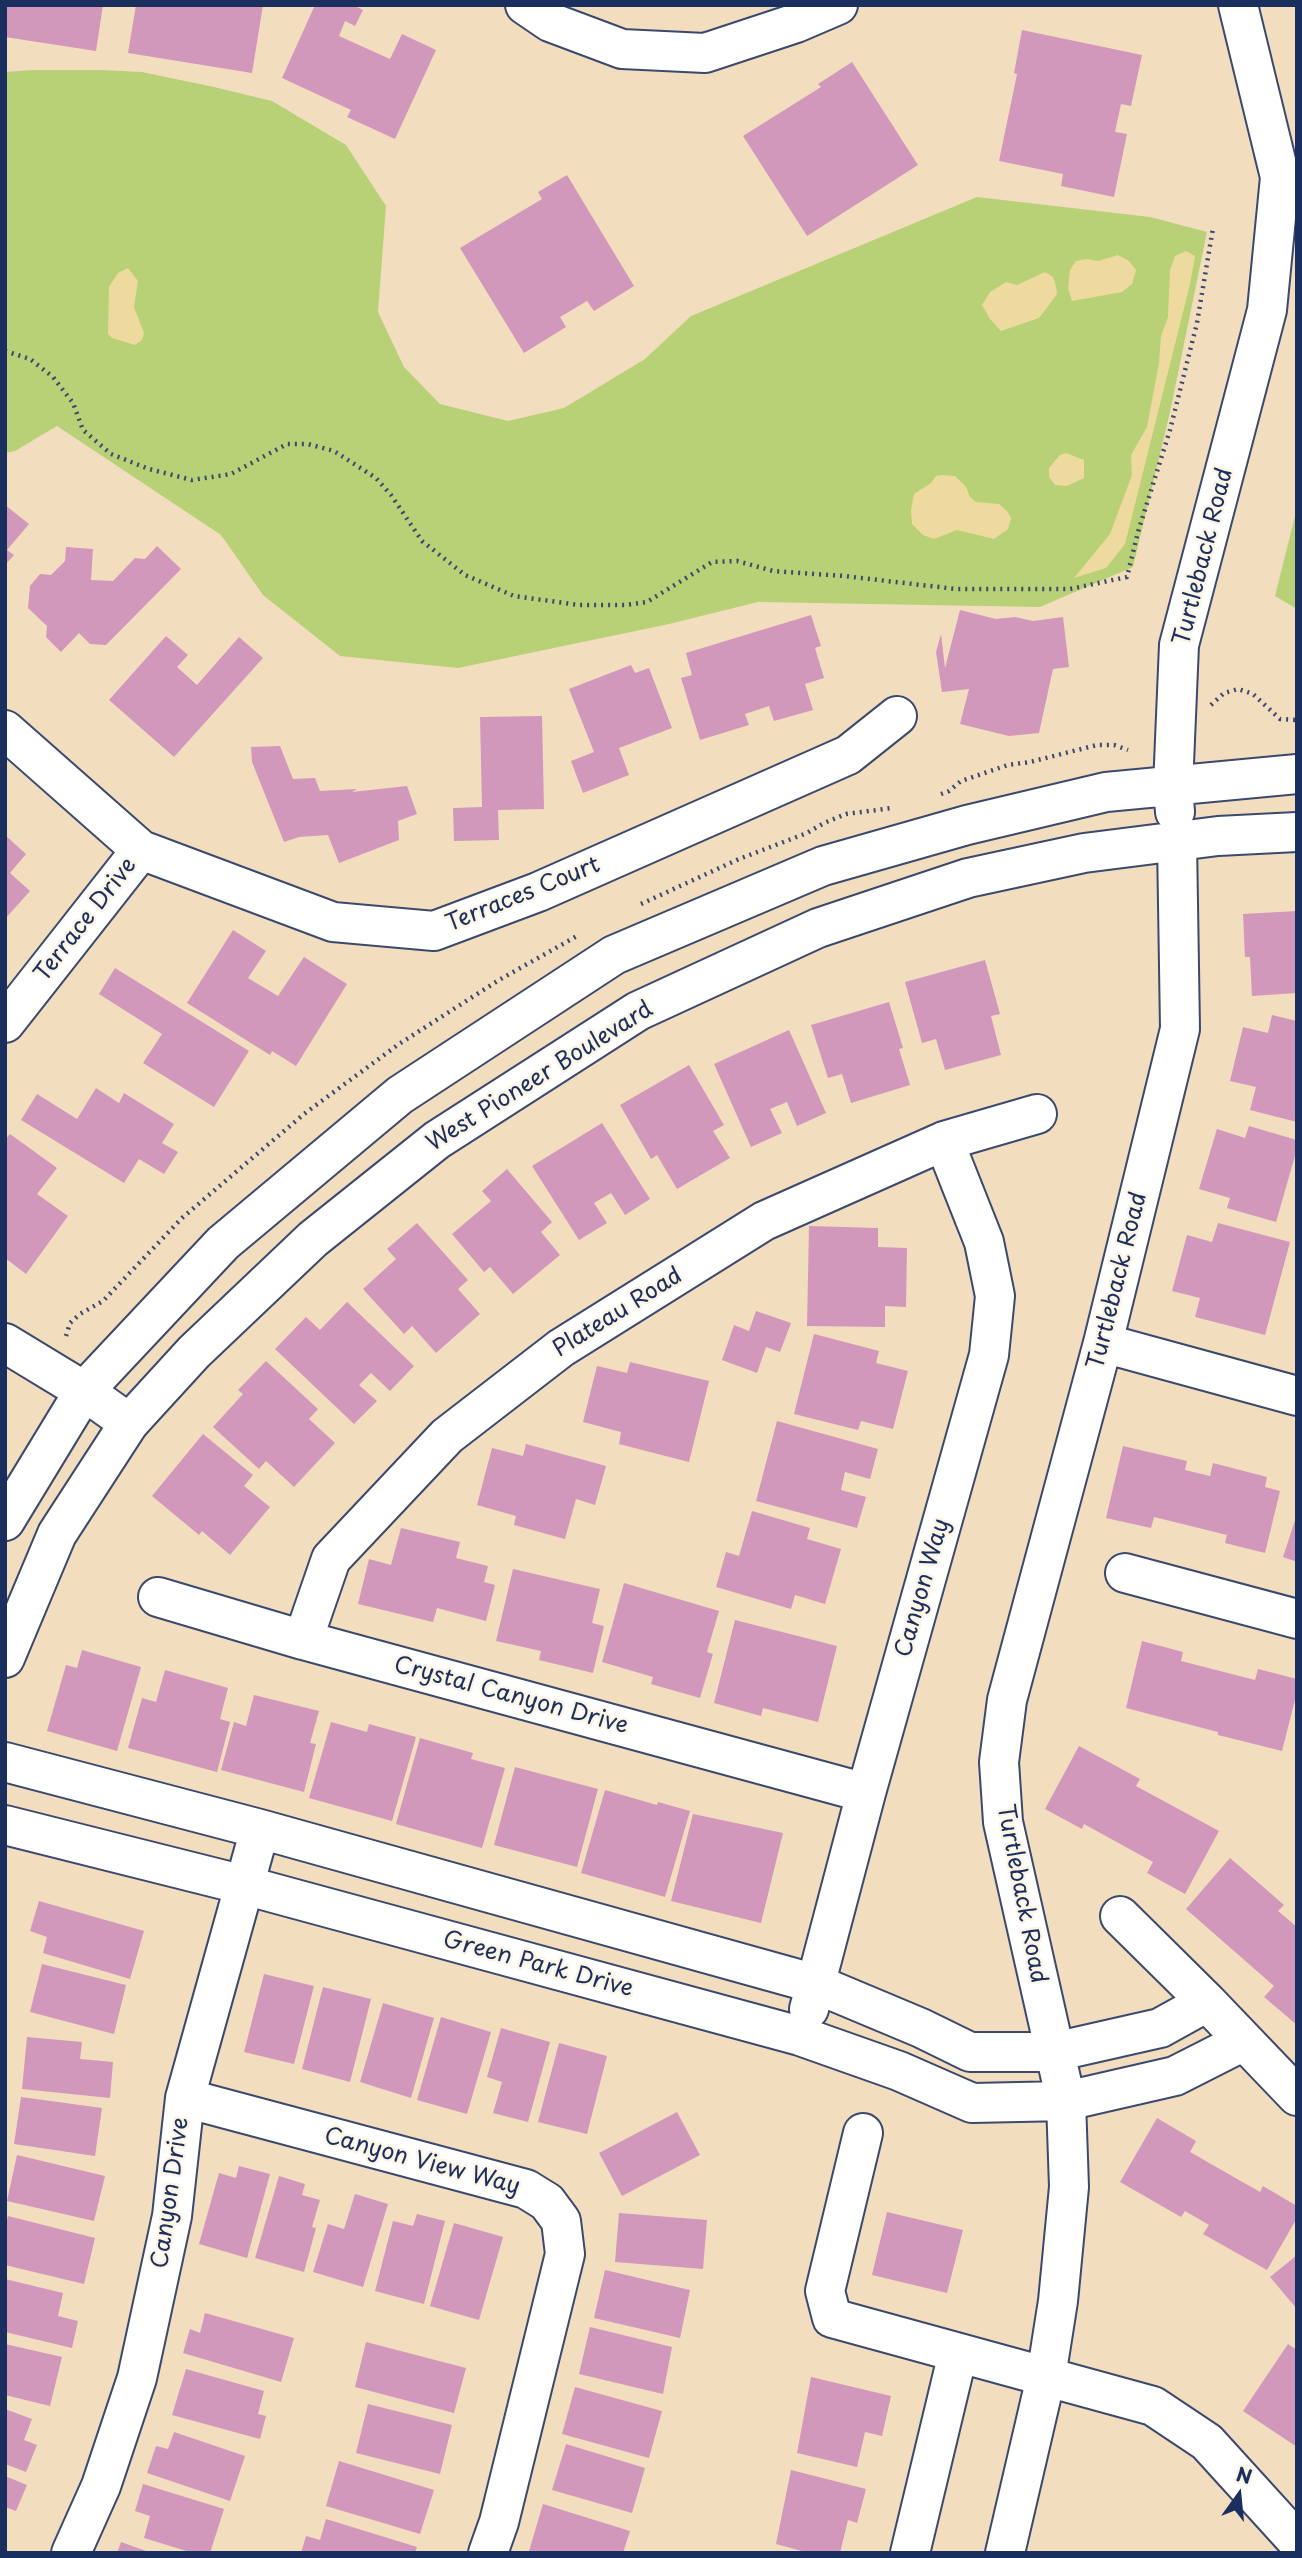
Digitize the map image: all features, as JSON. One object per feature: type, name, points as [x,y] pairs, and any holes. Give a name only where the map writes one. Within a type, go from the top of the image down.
[{"type":"street","points":[[525,5],[550,22],[622,49],[705,53],[796,23],[838,5]]},
{"type":"street","name":"Turtleback Road","points":[[1005,2553],[1046,2377],[1058,2301],[1069,2187],[1066,2101],[1003,1822],[999,1762],[1007,1700],[1102,1343],[1180,1029],[1174,787],[1179,645],[1267,310],[1280,177],[1238,5]]},
{"type":"street","name":"Terraces Court","points":[[5,730],[141,850],[333,922],[435,930],[538,892],[848,755],[897,716]]},
{"type":"street","points":[[5,1521],[84,1391],[223,1243],[400,1095],[614,955],[823,866],[967,825],[1105,792],[1297,774]]},
{"type":"street","name":"West Pioneer Boulevard","points":[[5,1658],[57,1534],[129,1423],[194,1352],[313,1239],[437,1140],[638,1011],[818,928],[968,877],[1084,853],[1177,841],[1297,832]]},
{"type":"street","name":"Terrace Drive","points":[[5,1023],[141,850]]},
{"type":"street","name":"Plateau Road","points":[[303,1640],[331,1559],[447,1436],[561,1348],[764,1221],[944,1141],[1037,1114]]},
{"type":"street","name":"Canyon Way","points":[[800,2036],[989,1355],[995,1296],[984,1242],[944,1141]]},
{"type":"street","points":[[5,1343],[84,1391],[129,1423]]},
{"type":"street","points":[[1102,1343],[1297,1396]]},
{"type":"street","points":[[1125,1573],[1297,1619]]},
{"type":"street","name":"Crystal Canyon Drive","points":[[158,1597],[303,1640],[866,1793]]},
{"type":"street","points":[[5,1762],[260,1829],[816,1984],[970,2052],[1054,2052],[1160,2028],[1207,2002]]},
{"type":"street","name":"Green Park Drive","points":[[5,1825],[244,1885],[800,2036],[899,2071],[972,2103],[1066,2101],[1175,2076],[1244,2040]]},
{"type":"street","name":"Canyon Drive","points":[[71,2553],[101,2486],[137,2378],[172,2217],[185,2098],[260,1829]]},
{"type":"street","points":[[1120,1916],[1297,2096]]},
{"type":"street","name":"Canyon View Way","points":[[185,2098],[526,2189],[547,2202],[561,2221],[565,2254],[499,2522],[488,2553]]},
{"type":"street","points":[[863,2133],[825,2291],[832,2318],[1153,2406],[1207,2442],[1297,2541]]},
{"type":"street","points":[[910,2553],[958,2353]]},
{"type":"path","points":[[5,351],[30,359],[53,377],[73,403],[83,430],[111,454],[149,469],[192,480],[232,474],[287,444],[308,444],[334,451],[376,478],[422,541],[465,575],[514,596],[579,605],[626,606],[647,601],[712,562],[737,561],[773,571],[956,589],[1070,589],[1127,577],[1170,430],[1196,323],[1213,228]]},
{"type":"path","points":[[1209,708],[1224,692],[1238,689],[1253,694],[1280,719],[1297,720]]},
{"type":"green space","points":[[5,72],[142,72],[214,87],[272,101],[346,145],[386,206],[378,312],[404,367],[440,404],[508,421],[564,408],[645,359],[691,316],[977,197],[1150,217],[1207,232],[1170,412],[1133,567],[1040,607],[758,602],[669,624],[458,668],[340,656],[263,595],[221,535],[57,426],[15,451],[5,453]]},
{"type":"green space","points":[[1297,508],[1297,609],[1275,596]]},
{"type":"sand","points":[[1186,251],[1195,256],[1190,284],[1125,544],[1106,568],[1074,578],[1110,534],[1132,475],[1131,455],[1147,427],[1159,363],[1161,336],[1168,317],[1170,270],[1175,256]]},
{"type":"sand","points":[[1118,255],[1129,261],[1136,270],[1132,284],[1122,292],[1072,301],[1068,288],[1070,270],[1076,261],[1098,261]]},
{"type":"sand","points":[[128,268],[138,281],[134,307],[144,333],[142,340],[135,345],[112,338],[108,334],[109,287],[118,273]]},
{"type":"sand","points":[[1045,272],[1053,277],[1057,294],[1049,305],[1039,318],[1001,331],[982,305],[990,292],[1006,282],[1017,285]]},
{"type":"sand","points":[[1066,453],[1084,460],[1084,478],[1067,486],[1055,485],[1049,477],[1049,468],[1060,455]]},
{"type":"sand","points":[[936,476],[955,476],[976,502],[999,504],[1011,518],[1008,529],[994,539],[957,530],[934,539],[923,535],[912,524],[914,494],[931,483]]},
{"type":"building","points":[[5,5],[103,5],[96,51],[5,37]]},
{"type":"building","points":[[136,5],[263,5],[252,73],[128,53]]},
{"type":"building","points":[[315,5],[353,5],[363,10],[355,26],[345,21],[339,36],[390,59],[402,34],[436,50],[395,139],[347,117],[351,110],[282,78]]},
{"type":"building","points":[[1022,30],[1142,55],[1131,106],[1121,104],[1115,132],[1127,134],[1114,197],[1061,186],[1063,174],[999,161],[1017,74],[1014,73]]},
{"type":"building","points":[[852,62],[918,165],[807,236],[743,136],[821,87],[818,84]]},
{"type":"building","points":[[567,175],[634,286],[594,311],[587,301],[560,317],[566,327],[524,353],[460,248],[542,199],[538,192]]},
{"type":"building","points":[[5,505],[29,524],[7,550],[14,555],[5,565]]},
{"type":"building","points":[[157,546],[181,569],[106,645],[90,644],[79,633],[61,652],[46,637],[47,626],[28,608],[30,586],[40,574],[51,575],[65,561],[66,547],[93,549],[91,580],[113,581],[135,558],[145,559]]},
{"type":"building","points":[[960,610],[996,619],[1015,617],[1033,621],[1063,617],[1069,667],[1053,669],[1039,733],[1009,736],[960,724],[969,689],[942,692],[936,652],[941,634],[945,668]]},
{"type":"building","points":[[811,615],[821,646],[815,648],[824,678],[805,684],[813,710],[774,721],[769,706],[745,714],[749,725],[700,740],[681,678],[692,675],[686,653]]},
{"type":"building","points":[[166,636],[188,655],[177,667],[197,685],[239,637],[263,658],[174,757],[109,700]]},
{"type":"building","points":[[631,665],[635,673],[649,668],[672,728],[619,748],[629,775],[583,793],[571,761],[594,752],[569,689]]},
{"type":"building","points":[[542,716],[544,809],[498,810],[499,840],[454,841],[453,808],[482,807],[480,717]]},
{"type":"building","points":[[280,746],[293,779],[315,778],[320,791],[357,789],[352,792],[407,786],[417,814],[398,821],[399,840],[339,863],[328,835],[299,837],[284,842],[252,762],[251,747]]},
{"type":"building","points":[[5,835],[26,854],[10,873],[30,891],[5,919]]},
{"type":"building","points":[[1297,911],[1297,993],[1252,996],[1250,957],[1245,957],[1243,914]]},
{"type":"building","points":[[233,930],[266,951],[248,978],[278,996],[304,957],[347,984],[296,1066],[272,1051],[270,1055],[187,1003]]},
{"type":"building","points":[[985,960],[1000,1014],[991,1016],[1001,1055],[945,1070],[936,1039],[922,1043],[905,982]]},
{"type":"building","points":[[115,968],[249,1051],[214,1107],[143,1063],[162,1034],[99,994]]},
{"type":"building","points":[[889,1002],[903,1048],[899,1049],[910,1085],[851,1103],[842,1074],[828,1078],[811,1025]]},
{"type":"building","points":[[1272,1015],[1297,1021],[1297,1122],[1250,1110],[1256,1087],[1230,1081],[1243,1027],[1268,1033]]},
{"type":"building","points":[[789,1030],[826,1113],[797,1126],[787,1102],[770,1109],[782,1133],[751,1147],[714,1064]]},
{"type":"building","points":[[689,1065],[724,1125],[713,1131],[730,1158],[677,1189],[657,1155],[651,1159],[620,1105]]},
{"type":"building","points":[[96,1088],[119,1103],[124,1093],[174,1124],[162,1143],[178,1152],[164,1174],[139,1159],[124,1183],[21,1120],[37,1094],[77,1119]]},
{"type":"building","points":[[602,1123],[650,1199],[625,1215],[611,1193],[594,1203],[607,1223],[579,1240],[532,1166]]},
{"type":"building","points":[[1249,1126],[1297,1140],[1297,1149],[1276,1222],[1227,1208],[1230,1198],[1199,1189],[1217,1129],[1245,1138]]},
{"type":"building","points":[[10,1134],[57,1168],[37,1194],[68,1216],[26,1274],[5,1258],[5,1140]]},
{"type":"building","points":[[507,1169],[552,1222],[541,1232],[560,1255],[513,1294],[490,1267],[484,1272],[452,1234],[491,1201],[482,1191]]},
{"type":"building","points":[[417,1223],[468,1280],[458,1289],[480,1314],[436,1353],[412,1326],[404,1334],[363,1289],[396,1259],[387,1249]]},
{"type":"building","points":[[1218,1223],[1290,1242],[1265,1335],[1195,1317],[1200,1298],[1172,1291],[1187,1235],[1212,1242]]},
{"type":"building","points":[[809,1226],[878,1228],[878,1247],[907,1248],[906,1307],[885,1306],[885,1327],[807,1326]]},
{"type":"building","points":[[347,1302],[414,1366],[390,1391],[371,1373],[359,1385],[377,1401],[354,1424],[275,1349],[306,1317],[320,1330]]},
{"type":"building","points":[[756,1311],[791,1323],[780,1352],[766,1347],[757,1373],[722,1360],[734,1325],[749,1331]]},
{"type":"building","points":[[814,1334],[879,1351],[876,1363],[908,1371],[893,1429],[861,1421],[858,1430],[794,1414]]},
{"type":"building","points":[[266,1361],[318,1409],[309,1419],[335,1443],[294,1487],[266,1461],[259,1469],[213,1427],[243,1394],[238,1390]]},
{"type":"building","points":[[630,1362],[709,1381],[689,1462],[619,1444],[621,1432],[583,1422],[597,1366],[627,1373]]},
{"type":"building","points":[[777,1421],[878,1449],[870,1479],[845,1472],[841,1490],[866,1497],[857,1528],[756,1501]]},
{"type":"building","points":[[203,1434],[253,1475],[244,1486],[270,1507],[230,1555],[202,1531],[199,1535],[152,1496]]},
{"type":"building","points":[[526,1444],[606,1466],[595,1505],[576,1499],[565,1539],[514,1525],[516,1516],[477,1505],[492,1448],[523,1456]]},
{"type":"building","points":[[1123,1446],[1187,1461],[1185,1470],[1210,1476],[1213,1463],[1267,1477],[1265,1487],[1280,1491],[1265,1553],[1225,1543],[1227,1535],[1154,1517],[1151,1528],[1106,1518]]},
{"type":"building","points":[[752,1511],[810,1528],[807,1539],[841,1549],[825,1604],[795,1595],[791,1609],[716,1587],[726,1552],[739,1556]]},
{"type":"building","points":[[1297,1514],[1297,1562],[1283,1557]]},
{"type":"building","points":[[401,1528],[460,1542],[456,1558],[488,1566],[484,1582],[495,1585],[486,1621],[437,1608],[433,1622],[358,1604],[369,1559],[391,1565]]},
{"type":"building","points":[[513,1569],[600,1589],[592,1623],[604,1626],[593,1673],[539,1660],[541,1651],[496,1641]]},
{"type":"building","points":[[624,1583],[719,1611],[707,1652],[713,1654],[700,1698],[651,1684],[653,1677],[602,1662]]},
{"type":"building","points":[[735,1620],[837,1646],[818,1722],[763,1708],[761,1716],[714,1703]]},
{"type":"building","points":[[1142,1641],[1183,1652],[1181,1661],[1255,1680],[1258,1669],[1297,1679],[1297,1692],[1282,1751],[1126,1708]]},
{"type":"building","points":[[82,1650],[141,1667],[117,1751],[47,1731],[66,1665],[77,1668]]},
{"type":"building","points":[[165,1670],[228,1688],[220,1719],[230,1722],[217,1772],[128,1748],[142,1698],[156,1702]]},
{"type":"building","points":[[254,1695],[319,1711],[310,1743],[316,1744],[304,1792],[221,1770],[234,1722],[246,1726]]},
{"type":"building","points":[[331,1722],[367,1732],[369,1724],[416,1737],[392,1821],[309,1798]]},
{"type":"building","points":[[420,1738],[473,1753],[471,1759],[505,1768],[482,1848],[396,1824]]},
{"type":"building","points":[[1079,1746],[1140,1779],[1136,1786],[1219,1831],[1185,1894],[1147,1873],[1153,1862],[1084,1824],[1082,1829],[1045,1809]]},
{"type":"building","points":[[515,1767],[598,1789],[577,1867],[494,1845]]},
{"type":"building","points":[[605,1790],[690,1811],[665,1897],[581,1873]]},
{"type":"building","points":[[693,1814],[783,1833],[761,1923],[671,1901]]},
{"type":"building","points":[[1230,1858],[1284,1905],[1278,1911],[1297,1927],[1297,2025],[1264,1997],[1274,1986],[1186,1909]]},
{"type":"building","points":[[39,1901],[144,1931],[130,1979],[43,1953],[47,1937],[30,1931]]},
{"type":"building","points":[[42,1964],[126,1985],[114,2034],[30,2012]]},
{"type":"building","points":[[264,1974],[314,1986],[294,2064],[244,2052]]},
{"type":"building","points":[[323,1987],[371,1999],[350,2082],[302,2069]]},
{"type":"building","points":[[383,2003],[434,2018],[411,2098],[360,2082]]},
{"type":"building","points":[[441,2017],[491,2032],[467,2114],[417,2100]]},
{"type":"building","points":[[501,2028],[550,2042],[528,2122],[493,2113],[502,2082],[487,2077]]},
{"type":"building","points":[[27,2037],[82,2042],[80,2059],[113,2062],[110,2098],[22,2089]]},
{"type":"building","points":[[559,2043],[607,2056],[587,2134],[538,2122]]},
{"type":"building","points":[[21,2097],[102,2108],[95,2156],[14,2144]]},
{"type":"building","points":[[677,2112],[700,2155],[622,2196],[599,2153]]},
{"type":"building","points":[[1157,2118],[1196,2141],[1190,2152],[1260,2192],[1263,2186],[1297,2206],[1297,2218],[1267,2270],[1203,2234],[1209,2225],[1185,2211],[1181,2217],[1120,2182]]},
{"type":"building","points":[[17,2155],[105,2176],[94,2221],[7,2201]]},
{"type":"building","points":[[239,2166],[270,2174],[247,2258],[199,2244],[219,2173],[236,2178]]},
{"type":"building","points":[[279,2176],[305,2184],[302,2195],[320,2200],[312,2227],[316,2228],[304,2272],[255,2258]]},
{"type":"building","points":[[355,2194],[388,2204],[363,2287],[313,2272],[328,2224],[344,2229]]},
{"type":"building","points":[[887,2212],[963,2230],[947,2293],[872,2275]]},
{"type":"building","points":[[619,2213],[707,2220],[703,2269],[615,2262]]},
{"type":"building","points":[[417,2214],[445,2221],[424,2304],[375,2291],[393,2221],[413,2226]]},
{"type":"building","points":[[8,2216],[95,2238],[84,2284],[5,2265],[5,2227]]},
{"type":"building","points":[[454,2223],[503,2237],[479,2320],[430,2306]]},
{"type":"building","points":[[1297,2255],[1297,2309],[1270,2277]]},
{"type":"building","points":[[605,2270],[690,2290],[680,2338],[594,2318]]},
{"type":"building","points":[[5,2279],[63,2293],[58,2316],[78,2321],[72,2348],[5,2332]]},
{"type":"building","points":[[205,2313],[294,2338],[281,2382],[183,2353],[190,2329],[200,2333]]},
{"type":"building","points":[[590,2327],[672,2347],[663,2394],[579,2374]]},
{"type":"building","points":[[366,2342],[466,2368],[454,2413],[355,2387]]},
{"type":"building","points":[[5,2344],[62,2357],[50,2406],[5,2395]]},
{"type":"building","points":[[1288,2344],[1297,2350],[1297,2447],[1243,2411]]},
{"type":"building","points":[[186,2369],[264,2391],[258,2414],[266,2416],[260,2439],[172,2415]]},
{"type":"building","points":[[811,2377],[891,2396],[882,2436],[865,2432],[857,2467],[797,2453]]},
{"type":"building","points":[[575,2387],[662,2411],[649,2458],[562,2434]]},
{"type":"building","points":[[368,2404],[452,2425],[440,2474],[356,2453]]},
{"type":"building","points":[[5,2409],[32,2419],[24,2440],[37,2445],[26,2472],[5,2464]]},
{"type":"building","points":[[174,2432],[245,2456],[230,2501],[147,2473],[156,2446],[168,2449]]},
{"type":"building","points":[[566,2444],[645,2468],[632,2513],[552,2490]]},
{"type":"building","points":[[339,2461],[434,2490],[420,2534],[326,2506]]},
{"type":"building","points":[[791,2470],[866,2489],[857,2523],[848,2520],[840,2553],[809,2553],[776,2544]]},
{"type":"building","points":[[5,2476],[27,2485],[16,2511],[5,2507]]},
{"type":"building","points":[[143,2484],[224,2509],[210,2553],[193,2553],[144,2538],[150,2516],[135,2511]]},
{"type":"building","points":[[543,2504],[630,2531],[623,2553],[529,2551]]},
{"type":"building","points":[[326,2519],[417,2547],[415,2553],[301,2553],[306,2536],[320,2540]]},
{"type":"building","points":[[121,2542],[149,2552],[149,2553],[117,2553]]}]
